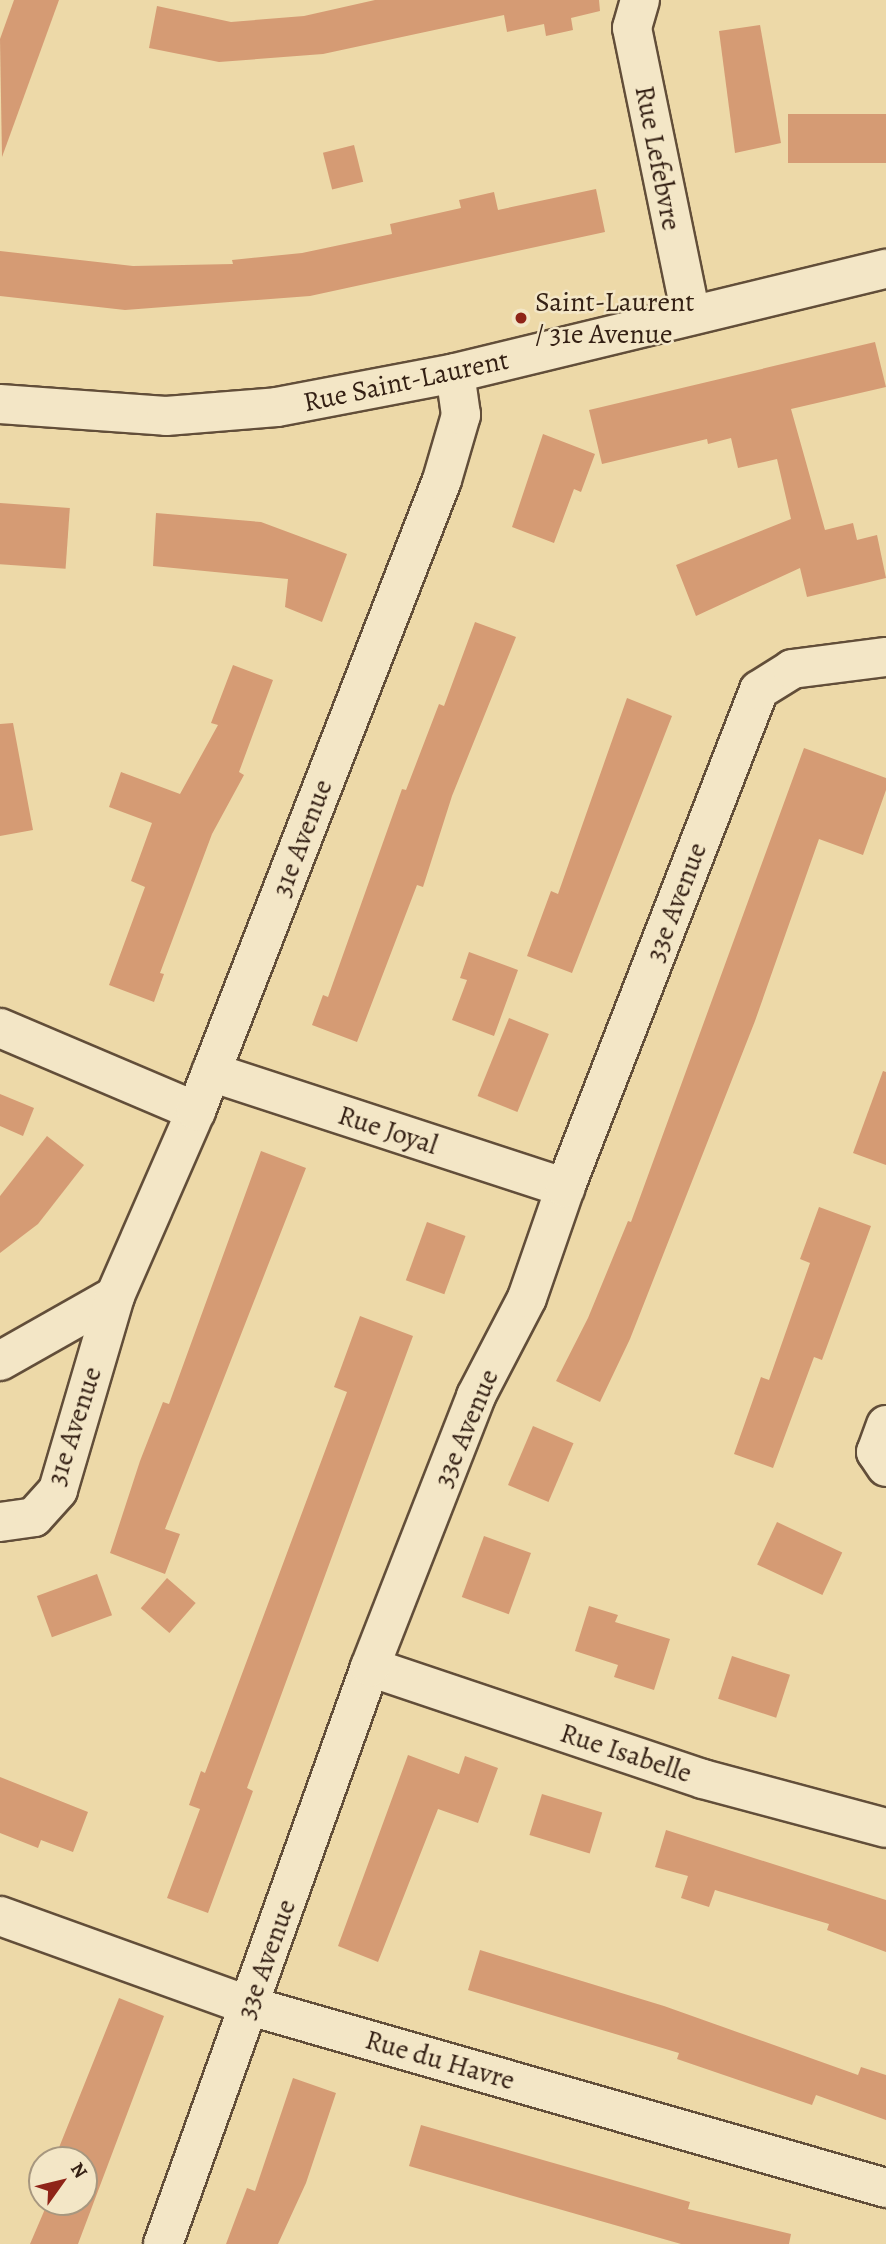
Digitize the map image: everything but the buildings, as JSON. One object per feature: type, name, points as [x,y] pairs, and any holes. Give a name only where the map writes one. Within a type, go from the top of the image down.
[{"type":"street","name":"Rue Lefebvre","points":[[640,0],[632,28],[691,315]]},
{"type":"street","name":"Rue Saint-Laurent","points":[[0,404],[93,414],[204,415],[315,401],[455,373],[886,269]]},
{"type":"street","name":"31e Avenue","points":[[0,1522],[34,1517],[58,1490],[116,1296],[196,1111],[442,480],[461,415],[455,373]]},
{"type":"street","name":"33e Avenue","points":[[163,2244],[370,1667],[476,1396],[527,1298],[565,1188],[759,690],[792,669],[886,657]]},
{"type":"street","points":[[828,663],[886,685]]},
{"type":"street","points":[[0,1028],[196,1111]]},
{"type":"street","name":"Rue Joyal","points":[[211,1072],[565,1188]]},
{"type":"street","name":"31e Avenue","points":[[0,1361],[116,1296]]},
{"type":"street","points":[[886,1425],[876,1452],[886,1467]]},
{"type":"street","name":"Rue Isabelle","points":[[370,1667],[703,1779],[886,1828]]},
{"type":"street","name":"Rue du Havre","points":[[0,1916],[250,2006],[886,2188]]},
{"type":"place","name":"Saint-Laurent / 31e Avenue","points":[[521,318]]}]
